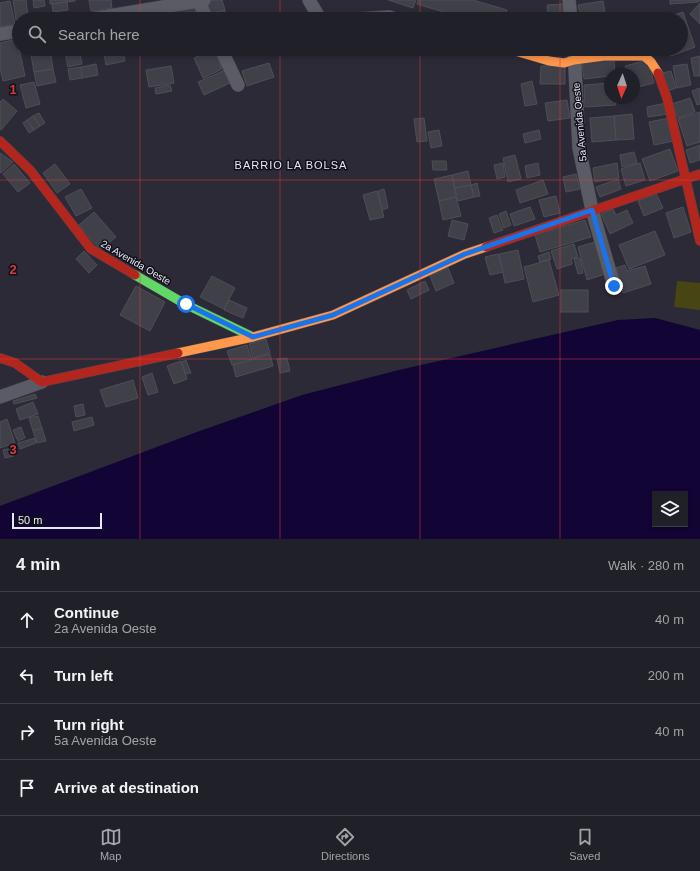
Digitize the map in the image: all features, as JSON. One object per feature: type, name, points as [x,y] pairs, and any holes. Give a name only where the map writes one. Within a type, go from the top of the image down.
[{"type":"street","points":[[131,12],[200,0],[204,12]]},
{"type":"street","points":[[309,0],[316,12]]},
{"type":"street","points":[[570,0],[571,12]]},
{"type":"street","points":[[0,34],[12,32]]},
{"type":"street","points":[[224,56],[238,86]]},
{"type":"street","points":[[532,56],[549,61],[564,63],[572,56]]},
{"type":"street","name":"5a Avenida Oeste","points":[[574,56],[579,148],[592,210],[614,286]]},
{"type":"street","points":[[604,56],[644,56],[652,63],[662,83],[700,241]]},
{"type":"street","name":"2a Avenida Oeste","points":[[0,141],[30,170],[91,249],[186,304],[253,337]]},
{"type":"street","points":[[0,397],[42,382],[253,337],[333,315],[465,254],[700,174]]},
{"type":"street","points":[[0,358],[15,363],[42,382]]},
{"type":"shaded area","points":[[677,281],[700,283],[700,310],[674,307]]},
{"type":"shaded area","points":[[655,318],[700,330],[700,539],[0,539],[0,506],[194,433],[302,395],[399,370],[618,320]]},
{"type":"building","points":[[13,0],[26,0],[27,12],[15,12]]},
{"type":"building","points":[[33,0],[44,0],[45,6],[34,8]]},
{"type":"building","points":[[50,0],[75,0],[75,1],[50,4]]},
{"type":"building","points":[[89,0],[111,0],[112,8],[91,11]]},
{"type":"building","points":[[213,0],[222,0],[225,10],[217,12],[206,12],[204,3]]},
{"type":"building","points":[[388,0],[416,0],[413,8]]},
{"type":"building","points":[[418,0],[473,0],[507,10],[507,12],[444,12],[417,4]]},
{"type":"building","points":[[670,0],[699,0],[699,2],[670,4]]},
{"type":"building","points":[[10,1],[12,12],[12,25],[0,27],[0,3]]},
{"type":"building","points":[[603,1],[605,12],[580,12],[578,5]]},
{"type":"building","points":[[67,2],[68,10],[53,12],[52,4]]},
{"type":"building","points":[[700,3],[700,24],[690,14]]},
{"type":"building","points":[[563,4],[564,12],[548,12],[547,5]]},
{"type":"building","points":[[196,5],[198,12],[165,12]]},
{"type":"building","points":[[688,27],[695,47],[688,50]]},
{"type":"building","points":[[12,40],[12,56],[21,56],[25,76],[3,81],[0,68],[0,43]]},
{"type":"building","points":[[31,56],[51,56],[53,69],[34,72]]},
{"type":"building","points":[[66,56],[80,56],[82,64],[68,67]]},
{"type":"building","points":[[104,56],[124,56],[125,61],[106,65]]},
{"type":"building","points":[[198,56],[217,56],[222,69],[203,78],[194,58]]},
{"type":"building","points":[[700,56],[700,76],[694,76],[691,58]]},
{"type":"building","points":[[614,59],[615,68],[604,68],[604,77],[584,79],[582,63]]},
{"type":"building","points":[[648,60],[654,83],[640,86],[640,68],[626,68],[625,66]]},
{"type":"building","points":[[269,63],[274,77],[247,86],[242,71]]},
{"type":"building","points":[[96,64],[98,75],[82,78],[81,67]]},
{"type":"building","points":[[687,64],[691,85],[677,88],[673,66]]},
{"type":"building","points":[[171,66],[174,83],[149,87],[146,70]]},
{"type":"building","points":[[541,66],[565,66],[565,84],[540,84]]},
{"type":"building","points":[[81,67],[82,78],[70,80],[68,69]]},
{"type":"building","points":[[53,69],[56,82],[37,86],[34,72]]},
{"type":"building","points":[[225,70],[230,83],[204,95],[198,82]]},
{"type":"building","points":[[671,71],[676,88],[667,91],[662,73]]},
{"type":"building","points":[[532,81],[537,104],[525,106],[521,84]]},
{"type":"building","points":[[34,82],[40,104],[26,108],[20,85]]},
{"type":"building","points":[[604,83],[604,104],[616,105],[585,107],[584,85]]},
{"type":"building","points":[[170,85],[172,91],[156,94],[155,88]]},
{"type":"building","points":[[700,88],[700,104],[697,105],[692,91]]},
{"type":"building","points":[[690,98],[695,112],[678,118],[672,104]]},
{"type":"building","points":[[3,99],[17,111],[1,130],[0,102]]},
{"type":"building","points":[[567,100],[570,118],[548,121],[545,103]]},
{"type":"building","points":[[666,103],[668,114],[648,117],[647,107]]},
{"type":"building","points":[[700,112],[700,142],[687,146],[678,119]]},
{"type":"building","points":[[39,113],[45,123],[40,126],[33,116]]},
{"type":"building","points":[[632,114],[634,139],[616,140],[614,116]]},
{"type":"building","points":[[33,116],[40,126],[34,130],[27,120]]},
{"type":"building","points":[[614,116],[616,140],[592,142],[590,118]]},
{"type":"building","points":[[424,118],[427,141],[417,142],[414,119]]},
{"type":"building","points":[[669,118],[674,141],[654,145],[649,122]]},
{"type":"building","points":[[27,120],[34,130],[29,133],[23,123]]},
{"type":"building","points":[[439,130],[442,146],[431,148],[428,132]]},
{"type":"building","points":[[539,130],[541,139],[525,143],[523,134]]},
{"type":"building","points":[[700,145],[700,160],[690,163],[686,150]]},
{"type":"building","points":[[670,149],[678,171],[650,181],[642,159]]},
{"type":"building","points":[[634,152],[637,163],[622,167],[620,155]]},
{"type":"building","points":[[0,153],[13,162],[1,173],[0,172]]},
{"type":"building","points":[[515,155],[521,179],[508,182],[503,158]]},
{"type":"building","points":[[432,161],[446,161],[447,170],[433,170]]},
{"type":"building","points":[[503,163],[505,177],[497,179],[494,165]]},
{"type":"building","points":[[538,163],[540,175],[527,178],[525,166]]},
{"type":"building","points":[[617,163],[619,178],[595,182],[593,168]]},
{"type":"building","points":[[640,163],[645,180],[626,186],[621,169]]},
{"type":"building","points":[[14,164],[30,183],[18,192],[3,174]]},
{"type":"building","points":[[55,164],[70,184],[57,193],[43,173]]},
{"type":"building","points":[[468,171],[471,185],[455,188],[452,175]]},
{"type":"building","points":[[576,174],[580,189],[566,192],[563,177]]},
{"type":"building","points":[[452,175],[456,197],[439,201],[434,179]]},
{"type":"building","points":[[618,179],[621,189],[600,197],[596,187]]},
{"type":"building","points":[[543,180],[548,194],[520,203],[516,190]]},
{"type":"building","points":[[477,183],[480,196],[474,197],[471,185]]},
{"type":"building","points":[[471,185],[474,197],[458,201],[455,188]]},
{"type":"building","points":[[81,189],[92,208],[76,216],[65,197]]},
{"type":"building","points":[[384,189],[388,208],[382,210],[378,191]]},
{"type":"building","points":[[377,191],[384,217],[370,220],[363,195]]},
{"type":"building","points":[[656,193],[663,208],[644,216],[638,201]]},
{"type":"building","points":[[556,196],[560,213],[544,217],[539,200]]},
{"type":"building","points":[[456,197],[461,216],[443,220],[439,201]]},
{"type":"building","points":[[530,207],[535,219],[514,226],[510,214]]},
{"type":"building","points":[[683,207],[691,232],[674,238],[666,213]]},
{"type":"building","points":[[613,209],[616,215],[627,210],[633,223],[610,234],[601,214]]},
{"type":"building","points":[[506,211],[511,225],[504,228],[499,214]]},
{"type":"building","points":[[94,212],[116,237],[100,250],[79,225]]},
{"type":"building","points":[[497,215],[503,230],[494,233],[489,218]]},
{"type":"building","points":[[452,220],[468,224],[464,240],[448,236]]},
{"type":"building","points":[[585,220],[591,237],[540,252],[535,235]]},
{"type":"building","points":[[655,231],[665,255],[629,269],[619,245]]},
{"type":"building","points":[[595,242],[605,274],[587,280],[578,247]]},
{"type":"building","points":[[574,244],[578,257],[571,259],[572,264],[557,269],[551,251]]},
{"type":"building","points":[[518,250],[524,279],[505,283],[499,254]]},
{"type":"building","points":[[84,251],[97,265],[89,273],[76,259]]},
{"type":"building","points":[[549,252],[551,259],[540,262],[538,256]]},
{"type":"building","points":[[498,254],[503,272],[490,275],[485,257]]},
{"type":"building","points":[[580,258],[583,273],[578,274],[574,259]]},
{"type":"building","points":[[549,260],[559,295],[533,302],[524,267]]},
{"type":"building","points":[[625,265],[627,271],[645,266],[651,284],[623,293],[616,268]]},
{"type":"building","points":[[448,268],[454,283],[436,291],[430,276]]},
{"type":"building","points":[[212,276],[235,288],[224,309],[200,297]]},
{"type":"building","points":[[425,281],[429,290],[411,299],[407,290]]},
{"type":"building","points":[[136,286],[165,302],[150,331],[120,315]]},
{"type":"building","points":[[561,290],[588,290],[588,312],[561,312]]},
{"type":"building","points":[[229,300],[247,308],[243,318],[224,310]]},
{"type":"building","points":[[266,339],[270,353],[253,358],[249,344]]},
{"type":"building","points":[[247,345],[252,360],[232,365],[227,351]]},
{"type":"building","points":[[270,354],[273,366],[236,377],[233,365]]},
{"type":"building","points":[[287,358],[290,371],[280,373],[277,359]]},
{"type":"building","points":[[186,360],[191,373],[186,374],[181,362]]},
{"type":"building","points":[[181,361],[187,379],[174,384],[167,366]]},
{"type":"building","points":[[152,373],[158,392],[148,395],[142,377]]},
{"type":"building","points":[[133,380],[138,398],[106,407],[100,390]]},
{"type":"building","points":[[35,394],[37,398],[14,404],[13,401]]},
{"type":"building","points":[[33,402],[38,414],[20,420],[16,409]]},
{"type":"building","points":[[83,404],[85,415],[76,417],[74,406]]},
{"type":"building","points":[[38,416],[42,428],[33,431],[29,418]]},
{"type":"building","points":[[92,417],[94,425],[74,431],[72,422]]},
{"type":"building","points":[[7,419],[15,443],[0,448],[0,422]]},
{"type":"building","points":[[21,427],[25,438],[18,441],[13,430]]},
{"type":"building","points":[[42,428],[46,441],[37,443],[33,431]]},
{"type":"building","points":[[35,438],[36,443],[20,449],[18,443]]},
{"type":"building","points":[[12,448],[14,456],[5,458],[3,450]]},
{"type":"traffic: fast","points":[[135,275],[185,304],[253,337]]},
{"type":"traffic: slow","points":[[532,56],[549,61],[564,63],[574,60],[604,56]]},
{"type":"traffic: slow","points":[[604,56],[644,56]]},
{"type":"traffic: slow","points":[[644,56],[651,62],[658,73]]},
{"type":"traffic: slow","points":[[178,353],[253,337],[333,315],[465,254],[486,247]]},
{"type":"traffic: jam","points":[[658,73],[667,98],[700,241]]},
{"type":"traffic: jam","points":[[0,141],[30,170],[91,249],[135,275]]},
{"type":"traffic: jam","points":[[486,247],[700,174]]},
{"type":"traffic: jam","points":[[0,358],[15,363],[42,382],[178,353]]},
{"type":"district","name":"BARRIO LA BOLSA","points":[[291,165]]},
{"type":"route","points":[[186,304],[253,337],[333,315],[465,254],[592,210],[614,286]]}]
